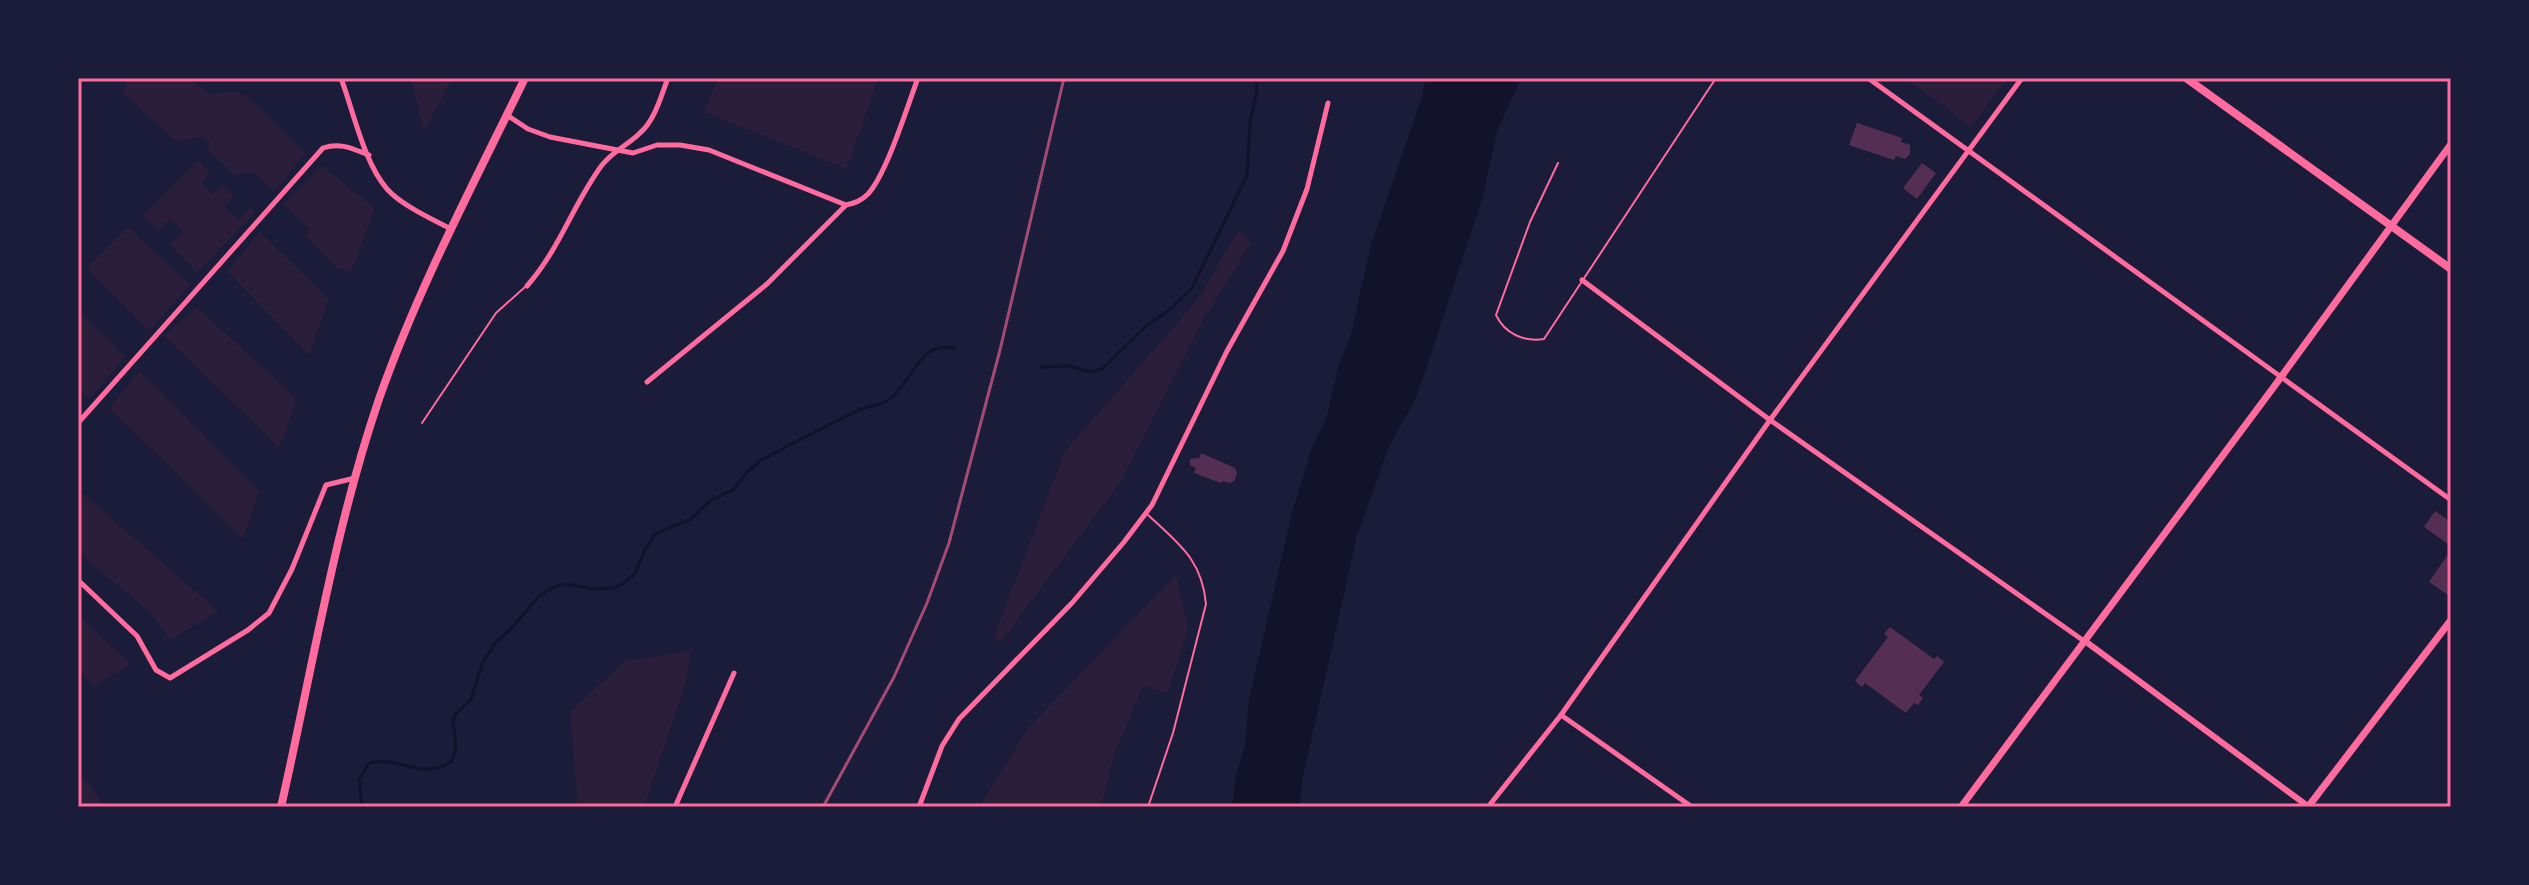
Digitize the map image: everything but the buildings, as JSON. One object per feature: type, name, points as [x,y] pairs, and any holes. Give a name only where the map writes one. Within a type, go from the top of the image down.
[{"type":"main road","points":[[281,807],[356,478],[379,399],[405,330],[525,78]]},
{"type":"main road","points":[[2186,78],[2451,269]]},
{"type":"main road","points":[[1961,807],[2451,144]]},
{"type":"main road","points":[[2309,807],[2451,620]]},
{"type":"street","points":[[341,78],[369,155],[387,190],[451,229]]},
{"type":"street","points":[[527,286],[546,264],[602,165],[616,150],[641,133],[650,121],[668,78]]},
{"type":"street","points":[[647,382],[767,284],[846,205],[858,202],[869,193],[881,174],[918,78]]},
{"type":"street","points":[[1868,78],[2451,500]]},
{"type":"street","points":[[1488,807],[1561,715],[1770,420],[2022,78]]},
{"type":"street","points":[[919,807],[942,746],[959,719],[1072,603],[1146,513],[1174,463],[1227,351],[1283,251],[1307,189],[1328,103]]},
{"type":"street","points":[[507,115],[528,129],[550,137],[633,153],[657,145],[709,150],[846,205]]},
{"type":"street","points":[[78,423],[323,148],[333,144],[345,145],[369,155]]},
{"type":"street","points":[[1582,280],[1770,420],[2085,641],[2309,807]]},
{"type":"street","points":[[78,580],[137,636],[156,670],[170,678],[248,630],[269,613],[292,569],[326,485],[356,478]]},
{"type":"street","points":[[675,807],[734,673]]},
{"type":"street","points":[[1561,715],[1692,807]]},
{"type":"lane","points":[[1558,163],[1530,222],[1496,315],[1501,326],[1531,341],[1544,339],[1716,78]]},
{"type":"lane","points":[[422,423],[496,313],[527,286]]},
{"type":"lane","points":[[1146,513],[1191,556],[1204,585],[1206,604],[1173,733],[1148,807]]},
{"type":"shaded area","points":[[128,78],[187,78],[211,94],[235,91],[249,98],[305,153],[274,192],[254,172],[235,175],[208,151],[209,142],[201,137],[177,142],[123,93]]},
{"type":"shaded area","points":[[411,78],[453,78],[424,131]]},
{"type":"shaded area","points":[[718,78],[878,78],[847,169],[704,112]]},
{"type":"shaded area","points":[[1426,78],[1521,78],[1497,131],[1483,196],[1415,400],[1389,446],[1357,536],[1303,776],[1299,807],[1232,807],[1236,775],[1245,746],[1249,700],[1291,517],[1311,450],[1327,416],[1338,368],[1351,334],[1371,245]]},
{"type":"shaded area","points":[[1904,78],[2008,78],[1971,126]]},
{"type":"shaded area","points":[[198,160],[210,173],[201,182],[213,194],[224,185],[234,196],[224,206],[238,220],[251,208],[255,212],[197,273],[170,245],[183,232],[170,219],[158,230],[143,215]]},
{"type":"shaded area","points":[[322,166],[375,208],[351,272],[337,268],[306,237],[309,229],[283,205]]},
{"type":"shaded area","points":[[128,227],[190,285],[149,331],[87,268]]},
{"type":"shaded area","points":[[1238,231],[1251,243],[1204,319],[1119,484],[1000,643],[994,636],[1065,451],[1198,299]]},
{"type":"shaded area","points":[[260,232],[329,299],[309,355],[227,271]]},
{"type":"shaded area","points":[[197,307],[297,399],[279,448],[164,336]]},
{"type":"shaded area","points":[[78,309],[125,357],[89,399],[78,389]]},
{"type":"shaded area","points":[[140,371],[259,492],[243,539],[109,408]]},
{"type":"shaded area","points":[[78,489],[218,611],[170,640],[154,616],[78,552]]},
{"type":"shaded area","points":[[1176,575],[1188,628],[1168,694],[1144,685],[1114,754],[1101,807],[979,807],[1029,727]]},
{"type":"shaded area","points":[[78,614],[131,664],[94,686],[78,671]]},
{"type":"shaded area","points":[[691,651],[686,682],[644,807],[578,807],[570,712],[625,661]]},
{"type":"shaded area","points":[[78,771],[81,774],[106,807],[78,807]]},
{"type":"waterway","points":[[1041,367],[1069,366],[1091,372],[1102,369],[1145,327],[1192,288],[1247,175],[1256,78]]},
{"type":"waterway","points":[[362,807],[359,780],[369,763],[391,762],[430,769],[452,761],[456,747],[453,720],[471,699],[482,664],[495,643],[540,595],[566,584],[593,589],[614,588],[622,584],[635,574],[655,534],[691,519],[711,500],[733,490],[749,470],[763,459],[857,411],[887,401],[933,350],[955,348]]},
{"type":"railway","points":[[823,807],[894,677],[927,603],[949,543],[1000,350],[1064,78]]}]
